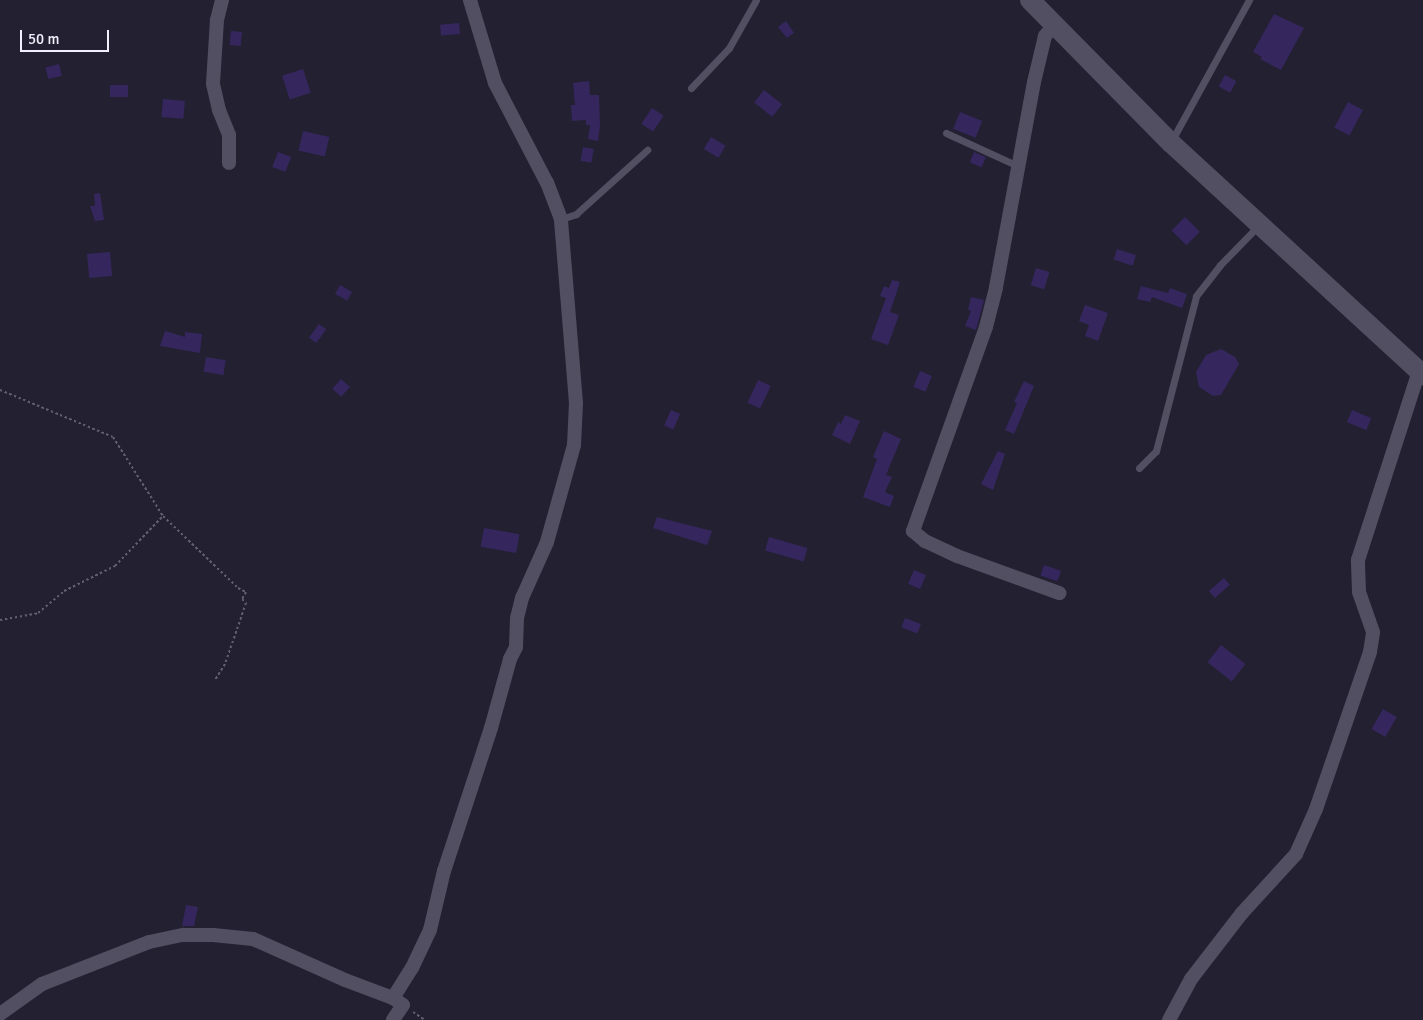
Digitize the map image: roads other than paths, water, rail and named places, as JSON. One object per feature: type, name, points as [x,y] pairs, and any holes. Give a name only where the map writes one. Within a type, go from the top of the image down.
[{"type":"street","points":[[222,0],[217,20],[214,84],[219,110],[229,135],[229,163]]},
{"type":"street","points":[[393,998],[412,968],[430,930],[444,871],[491,728],[510,659],[516,647],[518,618],[522,598],[547,542],[574,445],[576,402],[561,219],[547,183],[495,83],[470,0]]},
{"type":"street","points":[[1030,0],[1171,143],[1421,373],[1358,560],[1359,592],[1373,632],[1370,652],[1316,809],[1296,854],[1242,913],[1191,979],[1169,1020]]},
{"type":"street","points":[[1055,24],[1044,36],[996,288],[986,327],[913,531],[925,541],[957,556],[1060,593]]},
{"type":"street","points":[[0,1014],[42,984],[149,942],[184,935],[213,935],[253,940],[345,980],[393,998],[403,1005],[393,1020]]},
{"type":"lane","points":[[691,88],[729,48],[756,0]]},
{"type":"lane","points":[[1171,143],[1249,0]]},
{"type":"lane","points":[[946,133],[1018,166]]},
{"type":"lane","points":[[561,219],[576,214],[647,150]]},
{"type":"lane","points":[[1139,468],[1156,451],[1196,296],[1220,265],[1260,225]]}]
